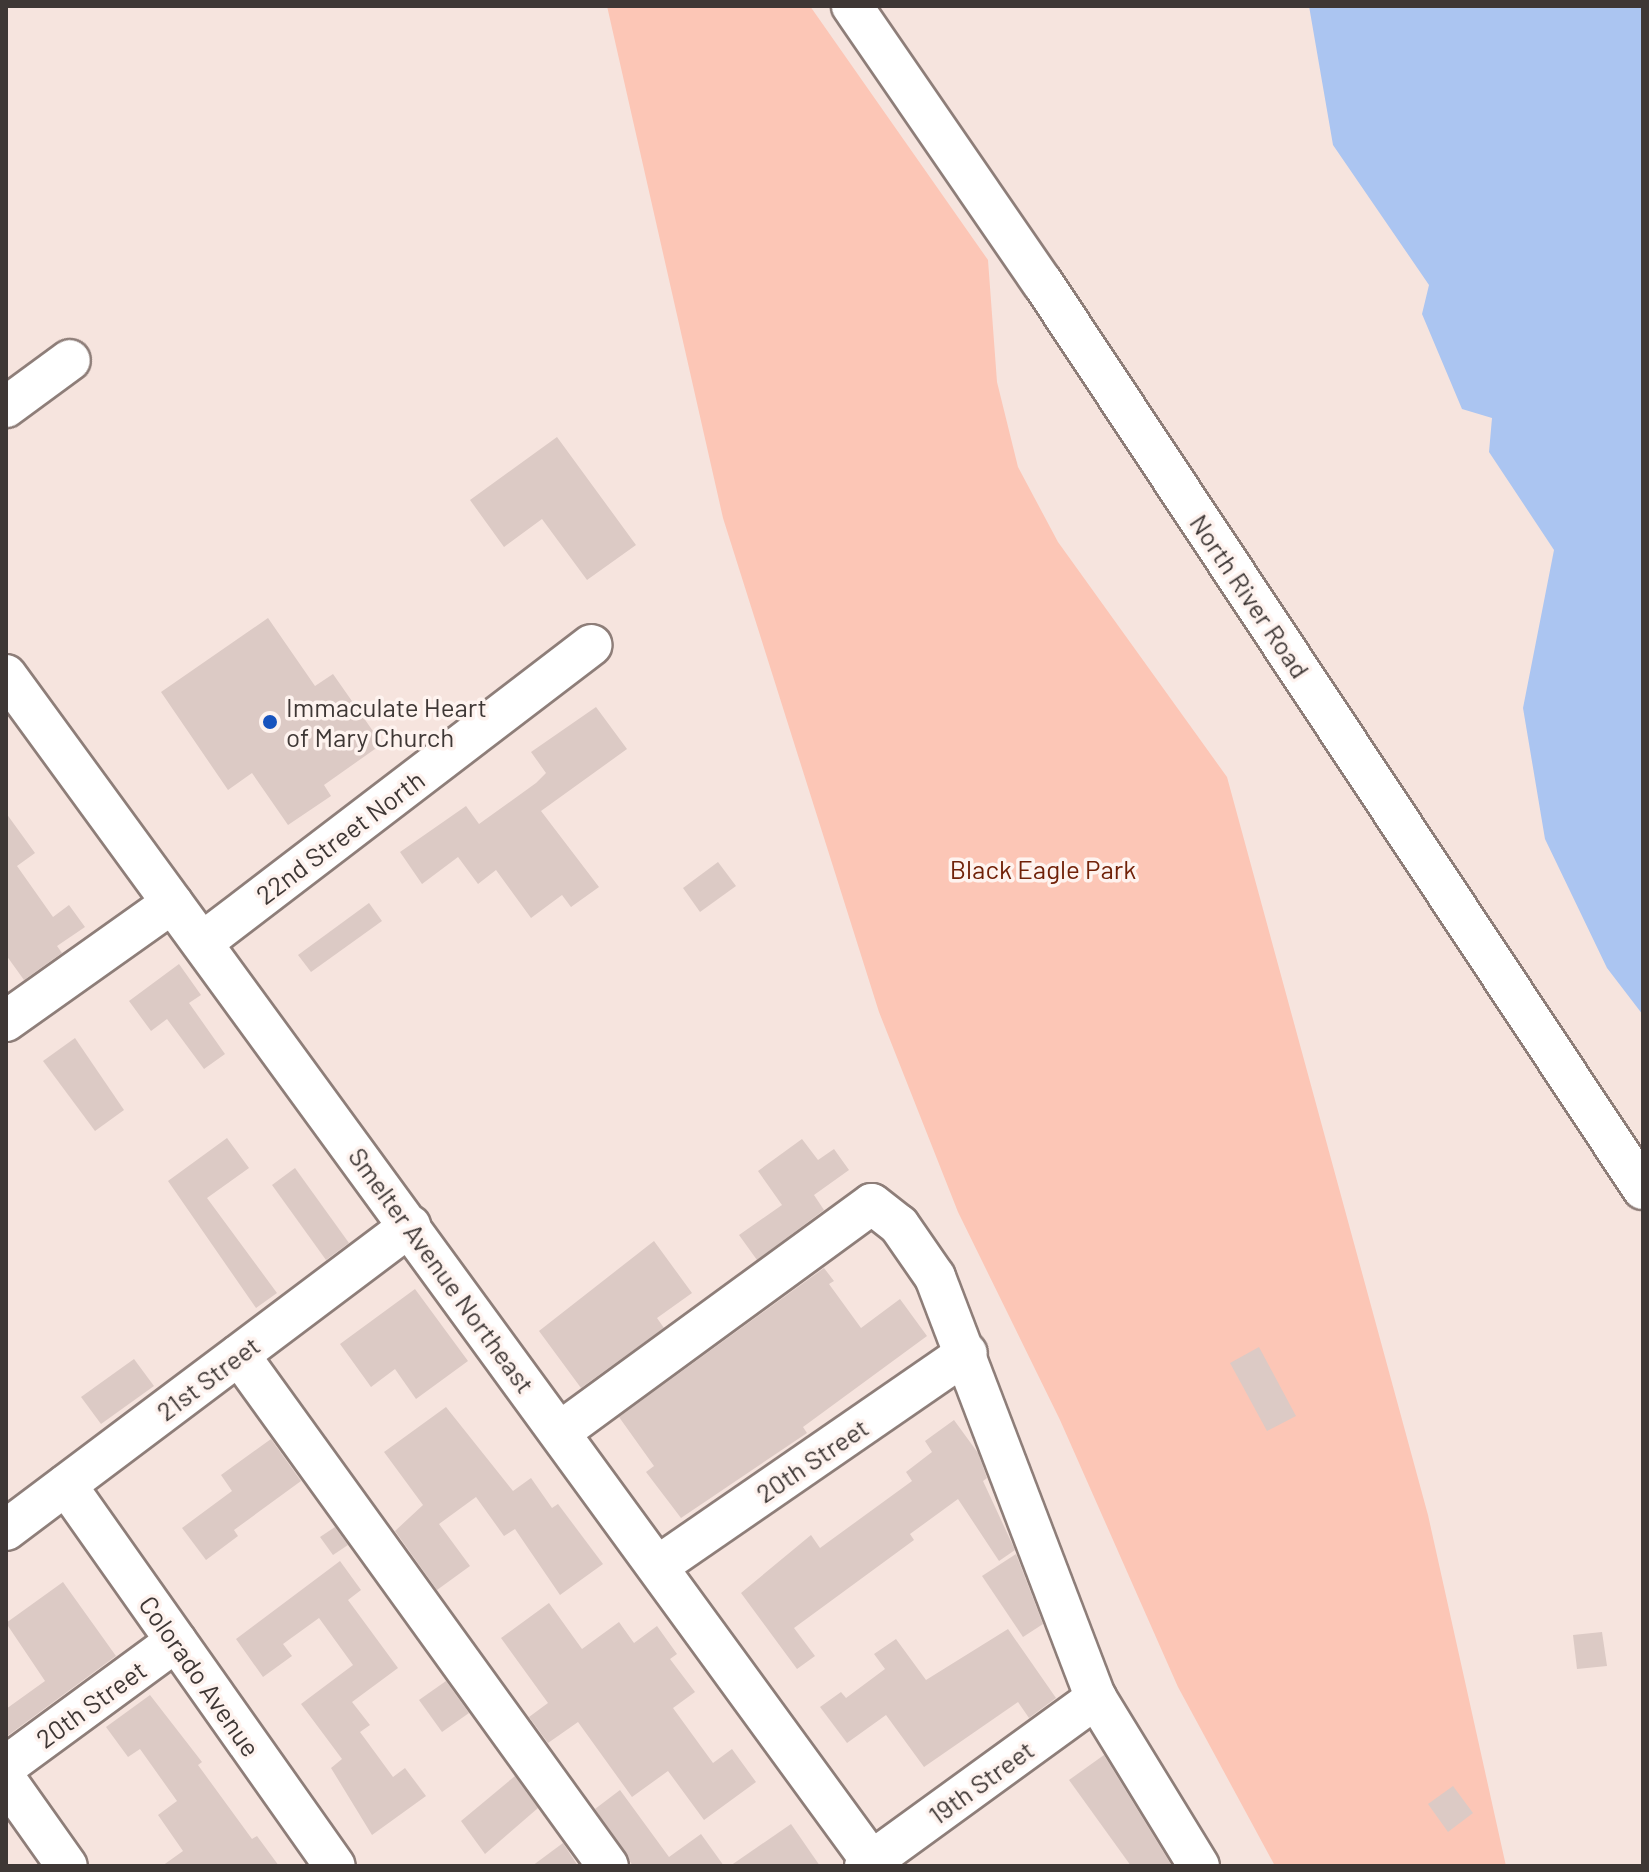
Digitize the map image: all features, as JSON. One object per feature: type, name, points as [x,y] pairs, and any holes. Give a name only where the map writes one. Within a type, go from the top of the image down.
[{"type":"street","name":"North River Road","points":[[852,6],[1042,282],[1643,1189]]},
{"type":"street","points":[[6,407],[70,360]]},
{"type":"street","name":"22nd Street North","points":[[203,942],[592,645]]},
{"type":"street","name":"Smelter Avenue Northeast","points":[[6,675],[658,1566],[871,1864]]},
{"type":"street","points":[[6,1021],[172,903]]},
{"type":"street","points":[[560,1432],[872,1204],[899,1225],[935,1277],[967,1353],[1096,1698],[1199,1866]]},
{"type":"street","name":"21st Street","points":[[6,1530],[410,1226]]},
{"type":"street","name":"20th Street","points":[[658,1566],[967,1353]]},
{"type":"street","points":[[239,1355],[608,1866]]},
{"type":"street","name":"Colorado Avenue","points":[[66,1485],[335,1866]]},
{"type":"street","name":"20th Street","points":[[6,1766],[176,1641]]},
{"type":"street","name":"19th Street","points":[[871,1864],[1096,1698]]},
{"type":"street","points":[[6,1780],[67,1866]]},
{"type":"green space","name":"Black Eagle Park","points":[[607,6],[810,6],[988,260],[997,382],[1018,467],[1058,542],[1227,777],[1428,1515],[1506,1866],[1275,1866],[1178,1687],[1060,1420],[958,1212],[879,1012],[723,518]]},
{"type":"water","points":[[1309,6],[1643,6],[1643,1015],[1607,968],[1545,839],[1523,708],[1554,550],[1489,452],[1492,418],[1462,409],[1422,314],[1429,285],[1333,145]]},
{"type":"building","points":[[557,437],[636,545],[587,580],[542,519],[504,547],[470,500]]},
{"type":"building","points":[[268,618],[315,686],[333,674],[382,744],[324,785],[331,796],[288,825],[252,773],[228,790],[161,692]]},
{"type":"building","points":[[596,707],[627,749],[541,811],[599,887],[571,907],[562,895],[531,918],[496,870],[478,884],[458,857],[422,884],[400,852],[466,806],[479,824],[536,783],[546,773],[531,752]]},
{"type":"building","points":[[6,813],[35,853],[17,866],[53,917],[69,905],[85,927],[57,946],[62,953],[24,980],[6,955]]},
{"type":"building","points":[[718,862],[736,886],[700,912],[683,888]]},
{"type":"building","points":[[369,903],[382,921],[311,972],[298,955]]},
{"type":"building","points":[[179,964],[201,995],[189,1003],[225,1054],[204,1069],[167,1019],[151,1031],[129,1001]]},
{"type":"building","points":[[75,1038],[124,1110],[95,1131],[43,1061]]},
{"type":"building","points":[[227,1138],[249,1168],[207,1198],[277,1293],[256,1308],[168,1181]]},
{"type":"building","points":[[802,1139],[818,1160],[834,1149],[849,1170],[814,1195],[824,1210],[757,1260],[739,1235],[782,1205],[758,1171]]},
{"type":"building","points":[[295,1168],[349,1243],[326,1260],[272,1185]]},
{"type":"building","points":[[654,1241],[692,1293],[657,1318],[664,1328],[581,1388],[539,1331]]},
{"type":"building","points":[[824,1268],[834,1281],[829,1284],[861,1328],[900,1299],[927,1336],[803,1427],[807,1433],[681,1518],[646,1472],[654,1466],[619,1417]]},
{"type":"building","points":[[415,1289],[468,1361],[416,1399],[395,1369],[371,1387],[340,1344]]},
{"type":"building","points":[[1259,1347],[1296,1416],[1267,1431],[1230,1363]]},
{"type":"building","points":[[134,1359],[154,1386],[101,1424],[81,1397]]},
{"type":"building","points":[[446,1407],[513,1491],[531,1478],[552,1508],[558,1504],[603,1564],[560,1595],[515,1529],[504,1536],[476,1497],[439,1524],[470,1566],[437,1590],[395,1531],[423,1505],[384,1452]]},
{"type":"building","points":[[954,1420],[978,1453],[987,1478],[983,1481],[1015,1550],[999,1561],[958,1499],[910,1534],[914,1540],[794,1628],[815,1656],[797,1669],[741,1593],[811,1535],[820,1548],[912,1481],[906,1472],[932,1452],[925,1441]]},
{"type":"building","points":[[271,1439],[301,1481],[234,1530],[238,1536],[206,1560],[182,1528],[232,1491],[221,1475]]},
{"type":"building","points":[[335,1527],[348,1545],[333,1555],[320,1537]]},
{"type":"building","points":[[1016,1554],[1043,1624],[1023,1637],[982,1576]]},
{"type":"building","points":[[340,1561],[361,1590],[348,1600],[398,1668],[352,1702],[370,1725],[360,1732],[393,1777],[405,1768],[426,1796],[372,1835],[331,1768],[342,1759],[301,1704],[353,1665],[319,1618],[283,1644],[292,1656],[263,1677],[236,1639]]},
{"type":"building","points":[[63,1582],[116,1656],[6,1737],[6,1709],[45,1681],[6,1623]]},
{"type":"building","points":[[549,1603],[582,1649],[619,1622],[634,1643],[657,1626],[677,1654],[670,1659],[695,1692],[673,1708],[713,1763],[732,1749],[756,1782],[704,1820],[668,1771],[632,1797],[578,1722],[548,1743],[529,1717],[548,1703],[501,1638]]},
{"type":"building","points":[[1008,1629],[1056,1698],[1029,1718],[1018,1702],[924,1767],[886,1715],[847,1743],[820,1707],[841,1692],[846,1698],[885,1669],[874,1654],[896,1639],[926,1680]]},
{"type":"building","points":[[1602,1632],[1607,1666],[1577,1669],[1573,1635]]},
{"type":"building","points":[[446,1681],[469,1713],[442,1732],[419,1700]]},
{"type":"building","points":[[150,1695],[202,1762],[198,1765],[252,1839],[257,1836],[279,1866],[162,1866],[183,1851],[158,1815],[177,1801],[140,1749],[128,1757],[106,1727]]},
{"type":"building","points":[[1104,1755],[1172,1866],[1131,1866],[1069,1780]]},
{"type":"building","points":[[515,1776],[538,1808],[485,1854],[461,1821]]},
{"type":"building","points":[[1453,1786],[1473,1813],[1448,1832],[1428,1804]]},
{"type":"building","points":[[620,1790],[669,1857],[701,1834],[724,1866],[633,1866],[595,1809]]},
{"type":"building","points":[[791,1824],[820,1866],[730,1866]]},
{"type":"building","points":[[563,1843],[578,1866],[532,1866]]},
{"type":"place","name":"Immaculate Heart of Mary Church","points":[[270,722]]}]
